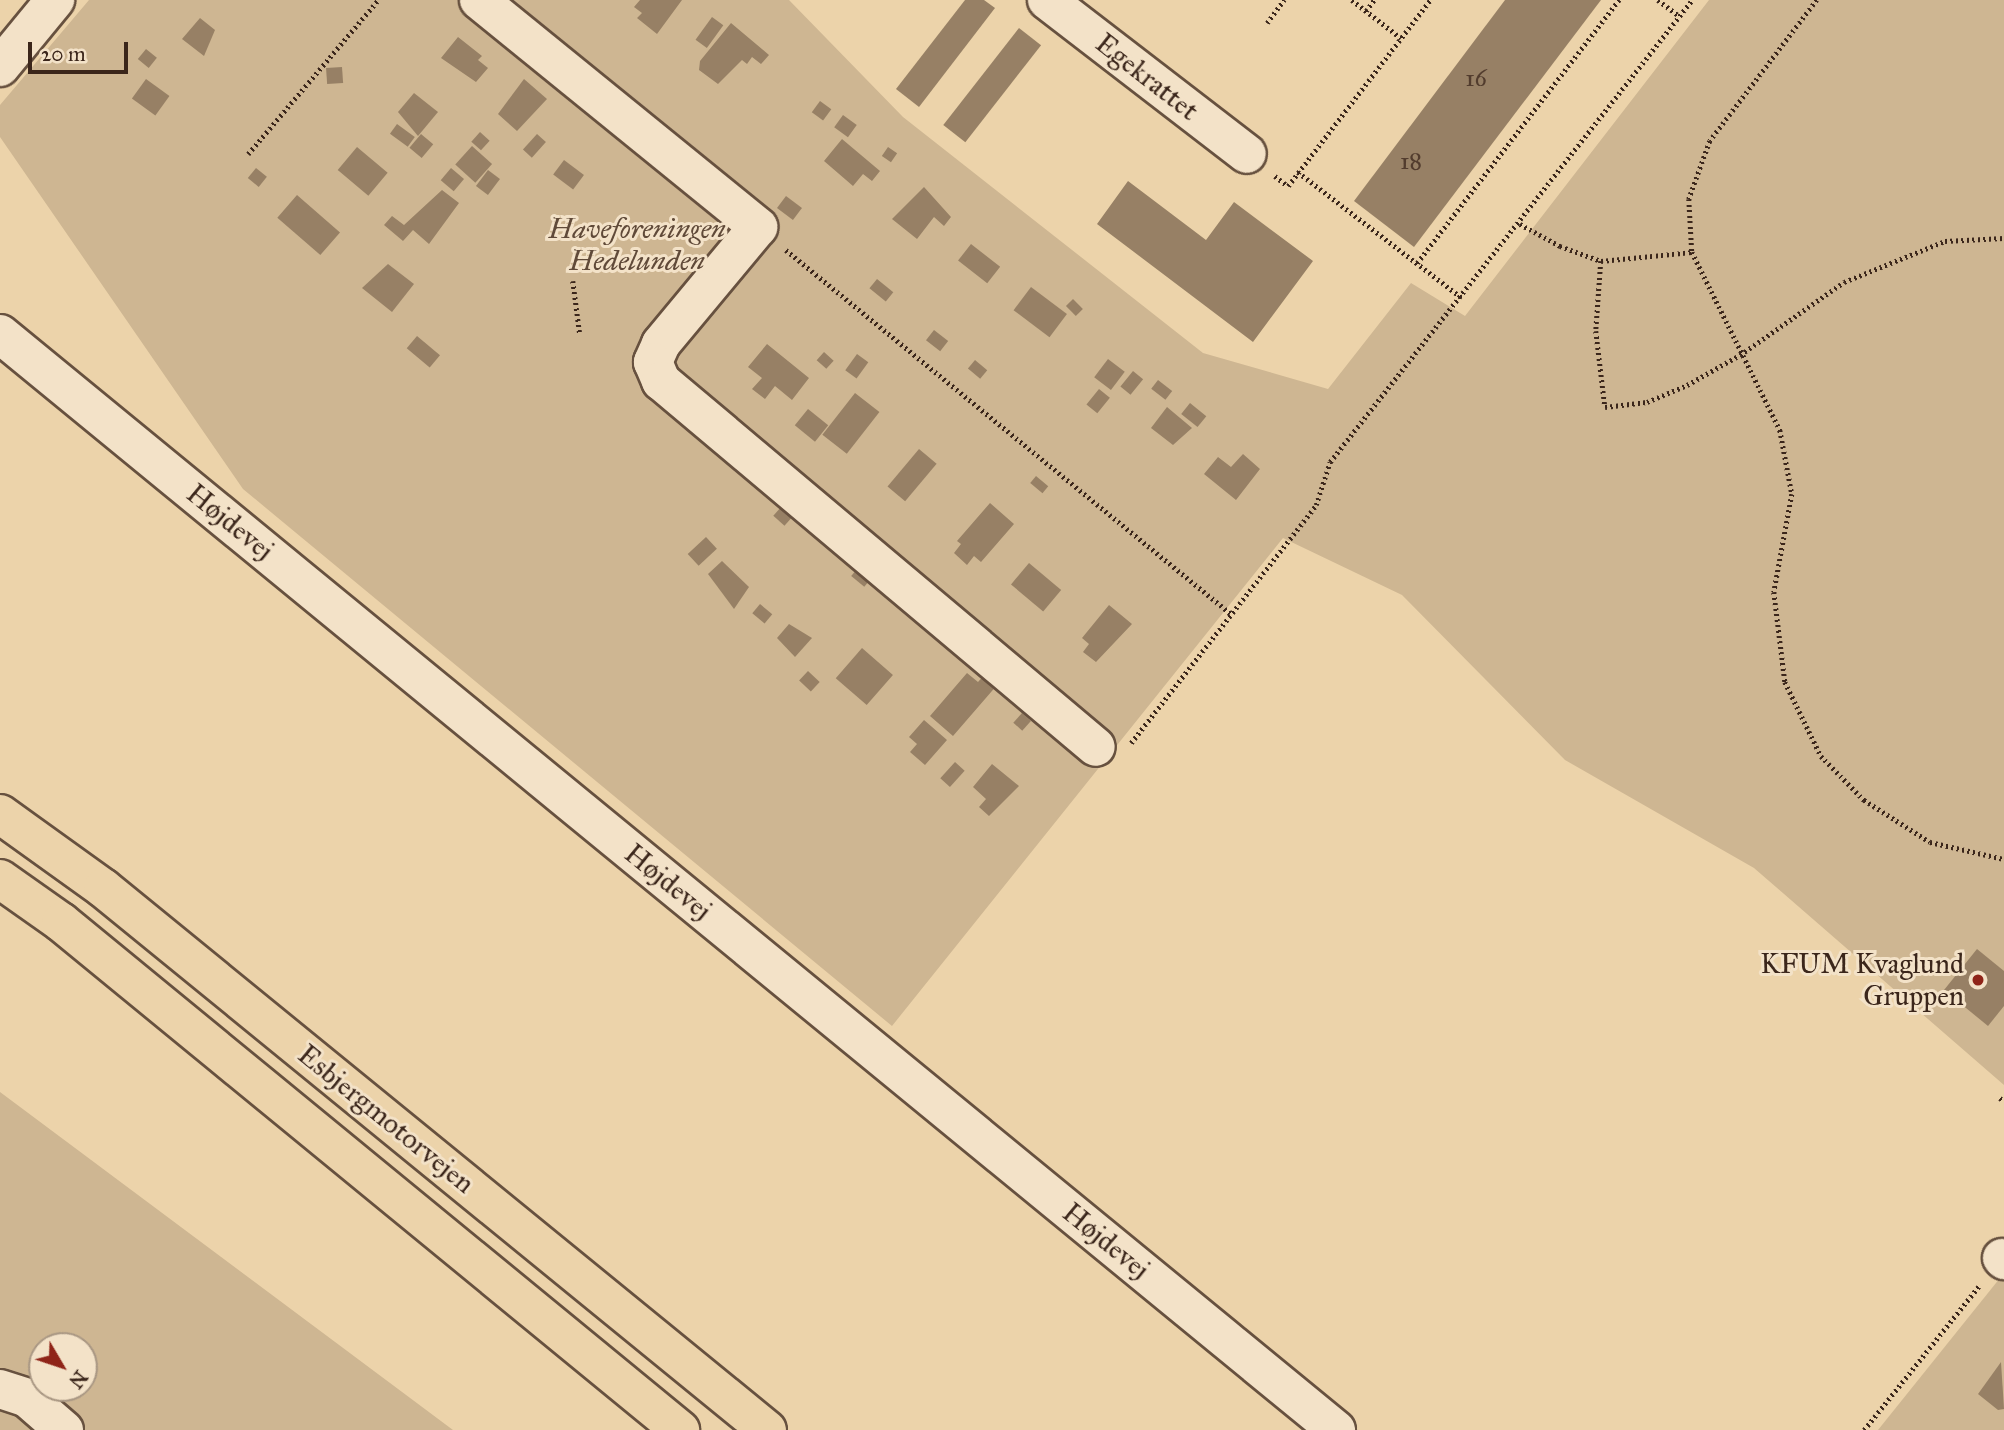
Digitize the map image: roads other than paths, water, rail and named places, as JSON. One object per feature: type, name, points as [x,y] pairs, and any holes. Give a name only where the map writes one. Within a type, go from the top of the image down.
[{"type":"highway","name":"Esbjergmotorvejen","points":[[0,814],[103,888],[767,1430]]},
{"type":"highway","name":"Esbjergmotorvejen","points":[[0,879],[61,922],[680,1430]]},
{"type":"street","points":[[0,67],[55,0]]},
{"type":"street","points":[[479,0],[758,227],[661,344],[653,362],[661,381],[1096,747]]},
{"type":"street","name":"Egekrattet","points":[[1047,0],[1247,154]]},
{"type":"street","name":"Højdevej","points":[[0,334],[1336,1430]]},
{"type":"street","points":[[0,1389],[27,1398],[64,1430]]},
{"type":"place","name":"KFUM Kvaglund Gruppen","points":[[1978,980]]},
{"type":"park label","name":"Haveforeningen Hedelunden","points":[[637,245]]}]
